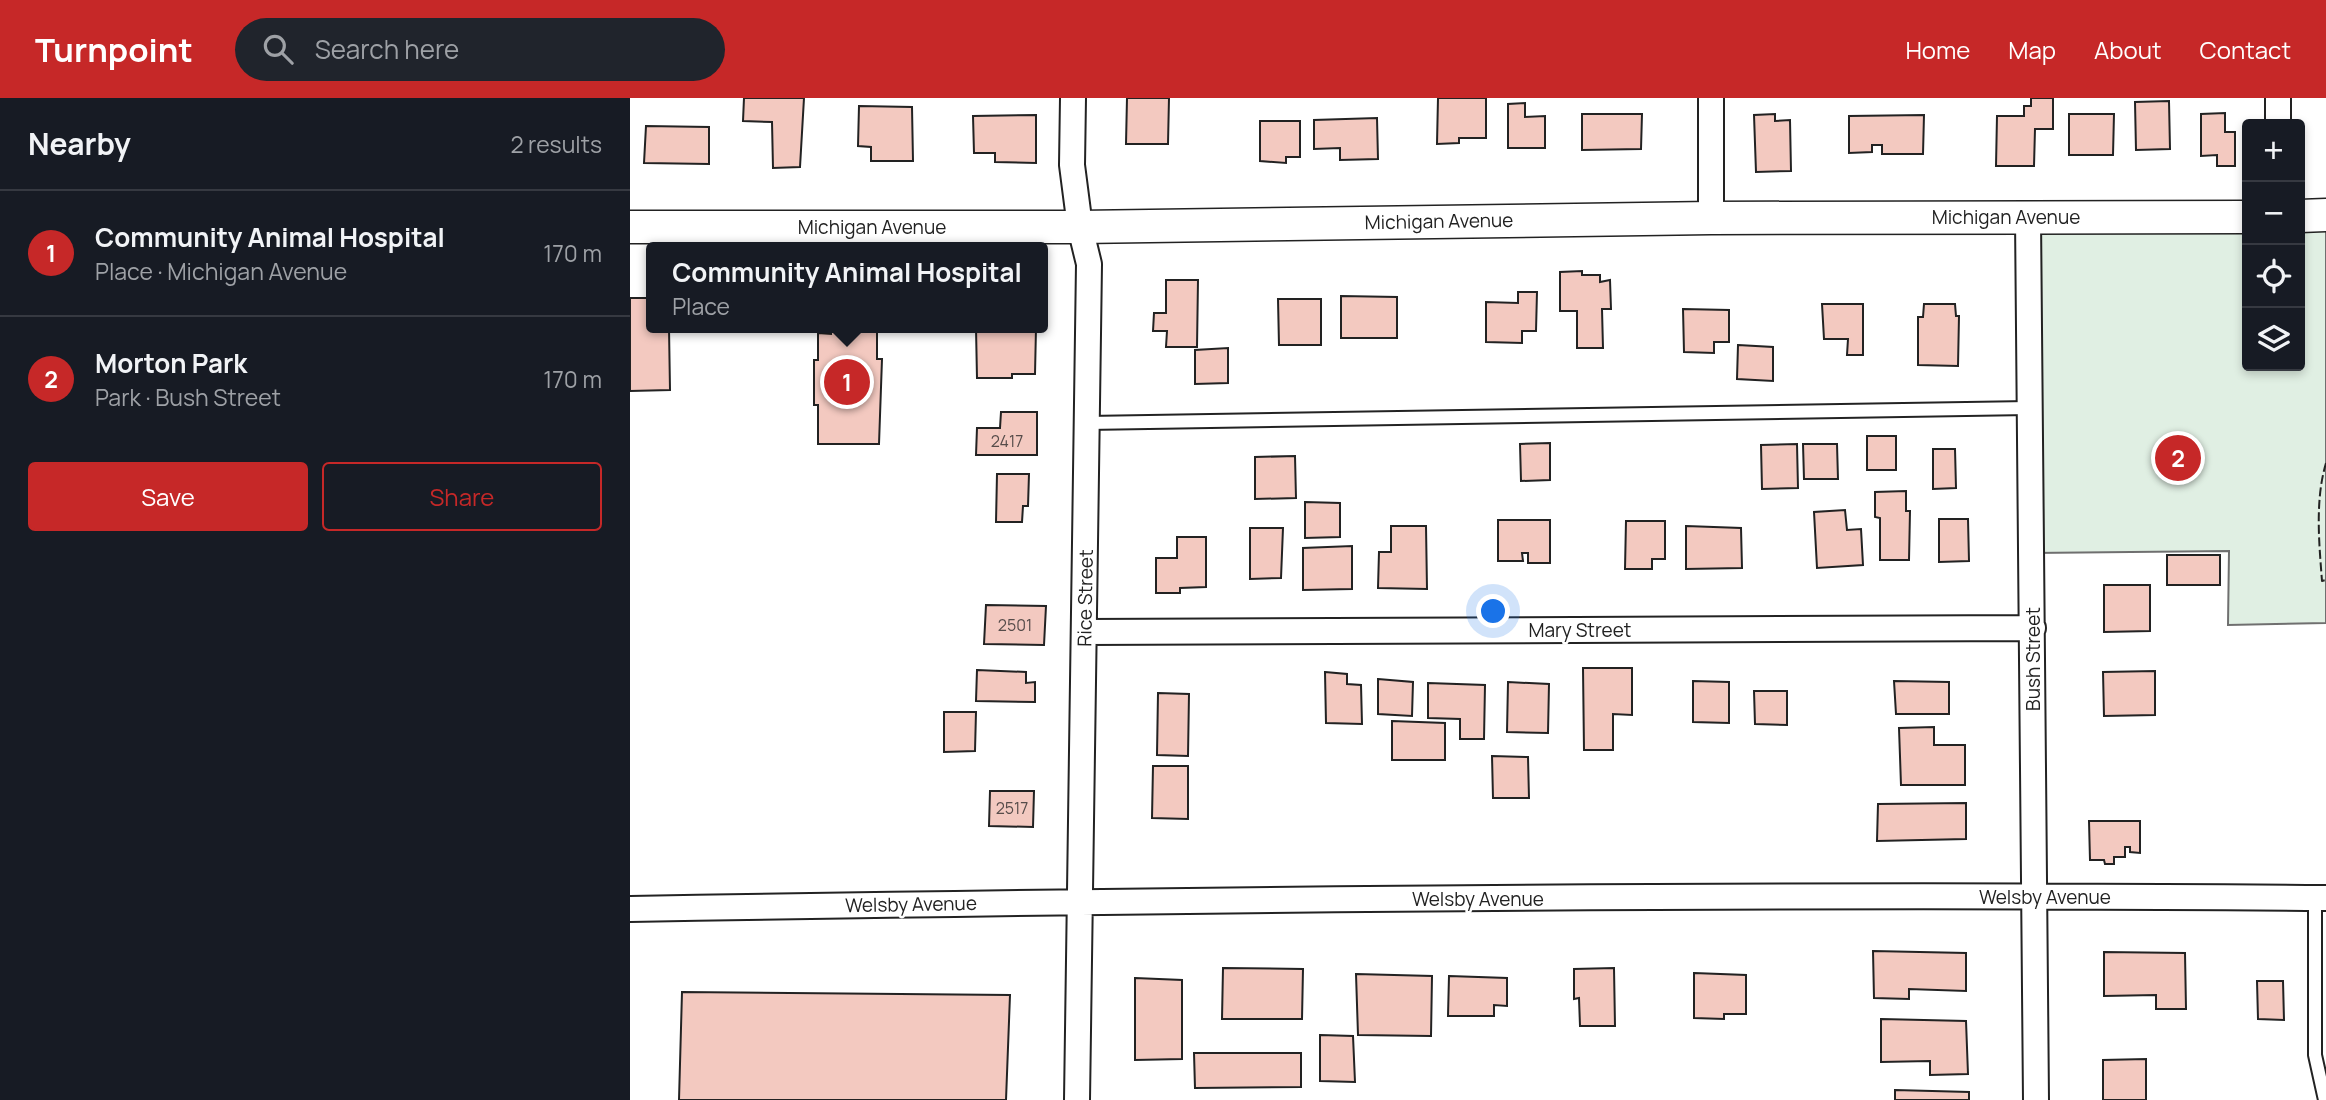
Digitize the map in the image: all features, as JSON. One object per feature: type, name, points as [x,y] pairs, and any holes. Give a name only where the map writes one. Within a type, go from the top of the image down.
[{"type":"street","name":"Rice Street","points":[[1073,98],[1072,165],[1080,227],[1089,264],[1077,1100]]},
{"type":"street","points":[[1711,98],[1711,218]]},
{"type":"street","points":[[2278,98],[2278,119]]},
{"type":"street","points":[[2305,216],[2326,215]]},
{"type":"street","name":"Michigan Avenue","points":[[630,227],[1080,227],[1711,218],[2242,217]]},
{"type":"street","name":"Bush Street","points":[[2028,218],[2036,1100]]},
{"type":"street","name":"Mary Street","points":[[1084,632],[2033,628]]},
{"type":"street","name":"Welsby Avenue","points":[[630,909],[1081,901],[2320,898]]},
{"type":"lane","points":[[1087,423],[2029,408]]},
{"type":"lane","points":[[2320,898],[2315,1055],[2325,1100]]},
{"type":"green space","points":[[2305,214],[2326,214],[2326,623],[2228,625],[2229,551],[2032,553],[2028,218],[2242,215],[2242,371],[2305,371]]},
{"type":"building","points":[[744,98],[804,98],[800,167],[773,168],[772,122],[743,121]]},
{"type":"building","points":[[1127,98],[1169,98],[1168,144],[1126,144]]},
{"type":"building","points":[[1438,98],[1486,98],[1486,138],[1459,138],[1459,143],[1437,144]]},
{"type":"building","points":[[2031,98],[2053,98],[2053,129],[2035,129],[2034,166],[1996,166],[1997,116],[2024,116],[2024,106],[2031,106]]},
{"type":"building","points":[[2169,101],[2170,149],[2136,150],[2135,102]]},
{"type":"building","points":[[1525,103],[1525,117],[1545,116],[1545,148],[1508,148],[1508,104]]},
{"type":"building","points":[[859,106],[912,107],[913,161],[871,161],[871,147],[858,146]]},
{"type":"building","points":[[2225,113],[2225,132],[2235,132],[2235,166],[2217,166],[2217,155],[2201,156],[2201,114]]},
{"type":"building","points":[[1582,114],[1642,114],[1641,149],[1582,150]]},
{"type":"building","points":[[1775,114],[1775,121],[1790,120],[1791,171],[1756,172],[1754,115]]},
{"type":"building","points":[[2069,114],[2114,114],[2113,155],[2069,155]]},
{"type":"building","points":[[1036,115],[1036,163],[995,162],[995,153],[974,153],[973,116]]},
{"type":"building","points":[[1924,115],[1923,154],[1882,154],[1882,145],[1872,145],[1872,152],[1849,153],[1849,116]]},
{"type":"building","points":[[1377,118],[1378,159],[1340,160],[1340,148],[1314,149],[1314,120]]},
{"type":"building","points":[[1260,121],[1300,121],[1300,157],[1286,157],[1286,163],[1260,161]]},
{"type":"building","points":[[646,126],[709,127],[709,164],[644,163]]},
{"type":"building","points":[[1582,271],[1582,275],[1600,275],[1600,282],[1610,280],[1611,309],[1602,309],[1603,348],[1577,348],[1577,311],[1560,311],[1560,272]]},
{"type":"building","points":[[1166,280],[1198,280],[1197,347],[1166,347],[1167,331],[1153,331],[1154,313],[1166,313]]},
{"type":"building","points":[[1518,292],[1537,292],[1536,331],[1522,331],[1522,343],[1486,342],[1486,302],[1518,303]]},
{"type":"building","points":[[1341,296],[1397,297],[1397,338],[1341,338]]},
{"type":"building","points":[[630,298],[646,298],[646,333],[669,333],[670,390],[630,391]]},
{"type":"building","points":[[1278,299],[1321,299],[1321,345],[1279,345]]},
{"type":"building","points":[[1822,304],[1863,304],[1863,355],[1847,355],[1848,339],[1824,339]]},
{"type":"building","points":[[1924,304],[1955,304],[1956,316],[1959,316],[1958,366],[1918,365],[1918,317],[1923,317]]},
{"type":"building","points":[[1683,309],[1729,310],[1729,342],[1714,342],[1714,353],[1684,352]]},
{"type":"building","points":[[818,333],[877,333],[877,359],[882,359],[879,444],[818,444],[818,405],[814,405],[814,360],[818,360]]},
{"type":"building","points":[[976,333],[1036,333],[1035,374],[1012,374],[1012,378],[977,378]]},
{"type":"building","points":[[1738,345],[1773,347],[1773,381],[1737,379]]},
{"type":"building","points":[[1228,348],[1228,383],[1195,384],[1195,350]]},
{"type":"building","points":[[1001,412],[1037,412],[1037,455],[976,455],[977,428],[1000,428]]},
{"type":"building","points":[[1867,436],[1896,436],[1896,470],[1867,470]]},
{"type":"building","points":[[1550,443],[1550,480],[1521,481],[1520,444]]},
{"type":"building","points":[[1797,444],[1798,488],[1762,489],[1761,445]]},
{"type":"building","points":[[1803,444],[1837,444],[1838,479],[1804,479]]},
{"type":"building","points":[[1933,449],[1955,449],[1956,488],[1933,489]]},
{"type":"building","points":[[1295,456],[1296,498],[1255,499],[1255,457]]},
{"type":"building","points":[[997,474],[1029,474],[1028,506],[1023,506],[1022,522],[996,522]]},
{"type":"building","points":[[1906,491],[1906,511],[1910,511],[1909,560],[1880,560],[1880,518],[1875,517],[1875,492]]},
{"type":"building","points":[[1305,502],[1340,503],[1340,537],[1305,538]]},
{"type":"building","points":[[1845,510],[1847,530],[1861,529],[1863,565],[1817,568],[1814,512]]},
{"type":"building","points":[[1939,519],[1968,519],[1969,561],[1939,562]]},
{"type":"building","points":[[1498,520],[1550,520],[1550,563],[1528,563],[1528,553],[1522,553],[1523,561],[1498,561]]},
{"type":"building","points":[[1626,521],[1665,521],[1665,559],[1652,559],[1652,569],[1625,569]]},
{"type":"building","points":[[1391,526],[1426,526],[1427,589],[1378,588],[1379,552],[1391,552]]},
{"type":"building","points":[[1686,526],[1741,528],[1742,568],[1686,569]]},
{"type":"building","points":[[1250,528],[1283,528],[1281,578],[1250,579]]},
{"type":"building","points":[[1177,537],[1206,537],[1206,587],[1180,588],[1180,593],[1156,593],[1156,558],[1177,558]]},
{"type":"building","points":[[1352,546],[1352,589],[1303,590],[1303,548]]},
{"type":"building","points":[[2167,555],[2220,555],[2220,585],[2167,585]]},
{"type":"building","points":[[2104,585],[2150,585],[2150,631],[2104,632]]},
{"type":"building","points":[[986,605],[1046,606],[1044,645],[984,644]]},
{"type":"building","points":[[1583,668],[1632,668],[1632,715],[1613,714],[1613,750],[1584,750]]},
{"type":"building","points":[[977,670],[1026,672],[1026,683],[1035,682],[1035,702],[976,701]]},
{"type":"building","points":[[2155,671],[2155,715],[2104,716],[2103,672]]},
{"type":"building","points":[[1325,672],[1347,674],[1347,684],[1361,685],[1362,724],[1326,723]]},
{"type":"building","points":[[1378,679],[1413,682],[1412,716],[1378,714]]},
{"type":"building","points":[[1693,681],[1729,682],[1729,723],[1693,722]]},
{"type":"building","points":[[1894,681],[1949,682],[1949,714],[1896,714]]},
{"type":"building","points":[[1508,682],[1549,684],[1548,733],[1507,732]]},
{"type":"building","points":[[1428,683],[1485,685],[1484,739],[1460,739],[1460,719],[1428,718]]},
{"type":"building","points":[[1754,691],[1787,691],[1787,725],[1755,724]]},
{"type":"building","points":[[1158,693],[1189,694],[1188,756],[1157,755]]},
{"type":"building","points":[[944,712],[976,712],[975,751],[944,752]]},
{"type":"building","points":[[1392,721],[1445,723],[1445,760],[1392,760]]},
{"type":"building","points":[[1934,727],[1934,745],[1965,745],[1965,785],[1901,785],[1899,728]]},
{"type":"building","points":[[1492,756],[1528,757],[1529,798],[1493,798]]},
{"type":"building","points":[[1153,766],[1188,766],[1188,819],[1152,818]]},
{"type":"building","points":[[990,791],[1034,791],[1033,827],[989,826]]},
{"type":"building","points":[[1966,803],[1966,839],[1877,841],[1878,804]]},
{"type":"building","points":[[2089,821],[2140,821],[2140,853],[2130,852],[2130,847],[2125,847],[2125,857],[2114,857],[2114,864],[2105,864],[2104,860],[2090,860]]},
{"type":"building","points":[[1873,951],[1966,953],[1966,991],[1909,989],[1909,999],[1874,998]]},
{"type":"building","points":[[2104,952],[2185,953],[2186,1009],[2156,1009],[2156,995],[2104,996]]},
{"type":"building","points":[[1223,968],[1303,969],[1302,1019],[1222,1019]]},
{"type":"building","points":[[1614,968],[1615,1026],[1580,1026],[1579,998],[1574,999],[1574,969]]},
{"type":"building","points":[[1694,973],[1746,975],[1746,1014],[1724,1014],[1724,1019],[1694,1018]]},
{"type":"building","points":[[1356,974],[1432,976],[1431,1036],[1358,1035]]},
{"type":"building","points":[[1449,976],[1507,978],[1507,1006],[1494,1005],[1494,1016],[1448,1016]]},
{"type":"building","points":[[1135,978],[1182,980],[1182,1059],[1135,1060]]},
{"type":"building","points":[[2257,981],[2283,981],[2284,1020],[2258,1019]]},
{"type":"building","points":[[682,992],[1010,995],[1006,1100],[679,1100]]},
{"type":"building","points":[[1881,1019],[1966,1021],[1968,1074],[1930,1075],[1930,1061],[1881,1062]]},
{"type":"building","points":[[1320,1035],[1353,1036],[1355,1082],[1320,1081]]},
{"type":"building","points":[[1194,1053],[1301,1053],[1301,1087],[1195,1088]]},
{"type":"building","points":[[2146,1059],[2146,1100],[2103,1100],[2103,1060]]},
{"type":"building","points":[[1895,1090],[1969,1092],[1969,1100],[1895,1100]]},
{"type":"fence","points":[[2326,463],[2320,492],[2319,521],[2322,581],[2326,580]]},
{"type":"place","name":"Community Animal Hospital","points":[[847,382]]},
{"type":"place","name":"Morton Park","points":[[2178,458]]}]
